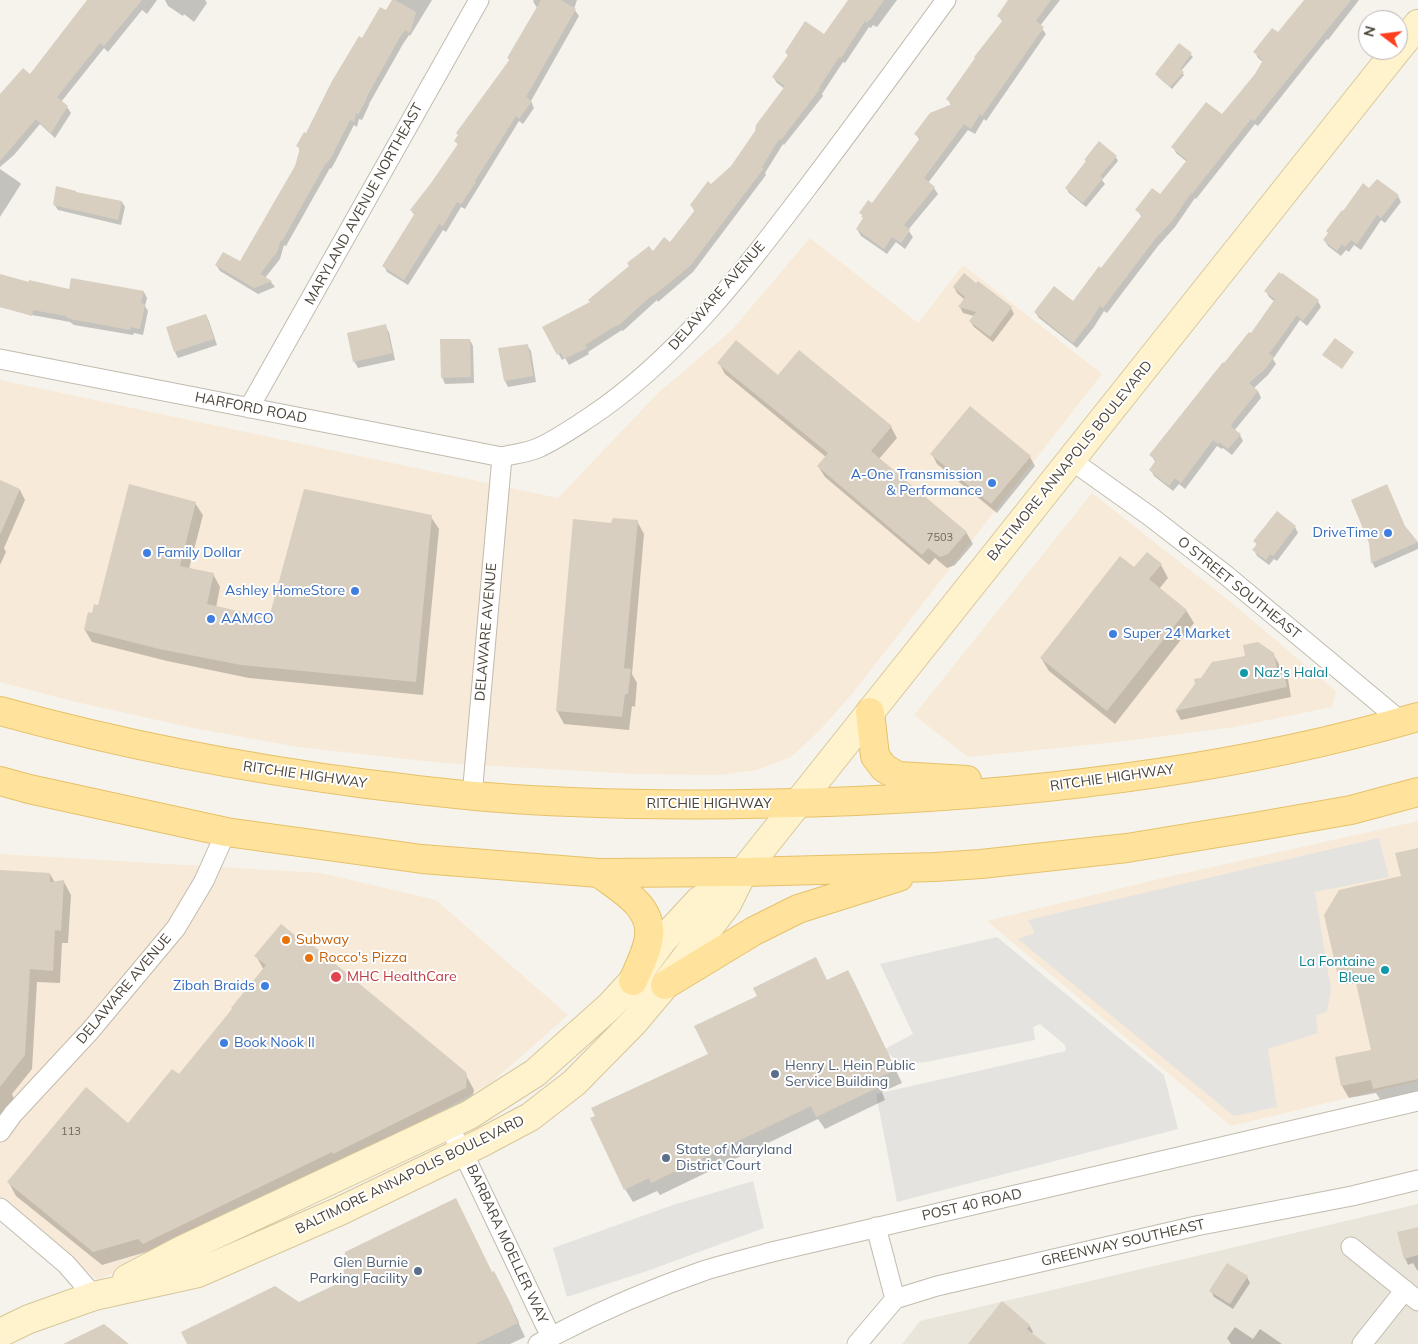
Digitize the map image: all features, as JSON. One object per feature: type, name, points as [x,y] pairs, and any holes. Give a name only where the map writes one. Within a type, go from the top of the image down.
[{"type":"main road","name":"BALTIMORE ANNAPOLIS BOULEVARD","points":[[1408,36],[1418,24]]},
{"type":"main road","name":"BALTIMORE ANNAPOLIS BOULEVARD","points":[[0,1333],[29,1319],[94,1296],[198,1273],[340,1211],[463,1152],[530,1117],[574,1083],[633,1023],[665,984],[727,904],[742,872],[1389,60]]},
{"type":"main road","name":"RITCHIE HIGHWAY","points":[[0,711],[124,742],[256,768],[336,780],[472,796],[598,803],[704,804],[900,799],[1066,786],[1256,756],[1410,719]]},
{"type":"main road","points":[[870,712],[874,756],[884,768],[898,776],[1066,786]]},
{"type":"main road","points":[[0,781],[28,789],[226,832],[422,859],[599,873],[742,872],[982,864],[1127,848],[1351,810],[1418,792]]},
{"type":"main road","points":[[665,984],[754,931],[798,909],[860,888],[936,866]]},
{"type":"main road","name":"BALTIMORE ANNAPOLIS BOULEVARD","points":[[94,1296],[182,1250],[469,1115],[535,1072],[610,1006],[633,981],[662,941],[698,901],[742,872]]},
{"type":"main road","points":[[599,873],[635,900],[648,922],[649,937],[645,953],[633,981]]},
{"type":"street","name":"MARYLAND AVENUE NORTHEAST","points":[[249,408],[479,0]]},
{"type":"street","name":"DELAWARE AVENUE","points":[[472,796],[502,457],[537,449],[614,401],[654,366],[690,330],[730,286],[775,229],[875,98],[946,0]]},
{"type":"street","name":"HARFORD ROAD","points":[[0,359],[502,457]]},
{"type":"street","name":"O STREET SOUTHEAST","points":[[1071,460],[1151,517],[1410,719]]},
{"type":"street","name":"DELAWARE AVENUE","points":[[0,1132],[13,1114],[90,1031],[176,928],[204,881],[226,832]]},
{"type":"street","name":"POST 40 ROAD","points":[[544,1340],[594,1315],[706,1270],[876,1227],[1418,1101]]},
{"type":"street","name":"BARBARA MOELLER WAY","points":[[448,1125],[525,1280],[544,1340]]},
{"type":"street","name":"GREENWAY SOUTHEAST","points":[[894,1299],[937,1286],[1196,1226],[1352,1196],[1418,1180]]},
{"type":"street","points":[[0,1208],[66,1264],[94,1296]]},
{"type":"street","points":[[857,1344],[894,1299],[876,1227]]},
{"type":"street","points":[[1351,1247],[1411,1296],[1362,1344]]},
{"type":"shaded area","points":[[810,238],[918,323],[963,265],[1102,374],[852,694],[820,730],[791,757],[757,770],[720,775],[635,774],[443,763],[298,747],[188,727],[72,701],[0,682],[0,380],[558,498],[658,393],[732,330]]},
{"type":"shaded area","points":[[1092,493],[1233,604],[1336,691],[1332,707],[1234,727],[1126,741],[968,757],[914,715]]},
{"type":"shaded area","points":[[1418,821],[1418,1081],[1231,1126],[987,921],[1163,878]]},
{"type":"shaded area","points":[[1379,838],[1389,877],[1315,892],[1331,990],[1327,1011],[1316,1016],[1318,1033],[1268,1049],[1277,1107],[1234,1116],[1018,939],[1035,933],[1028,920]]},
{"type":"shaded area","points":[[0,854],[321,873],[436,900],[568,1015],[491,1083],[386,1142],[98,1280],[0,1202]]},
{"type":"shaded area","points":[[997,937],[1164,1075],[1178,1129],[897,1202],[876,1094],[1066,1051],[1065,1045],[1040,1024],[1033,1027],[1035,1040],[926,1062],[902,1064],[883,1050],[913,1034],[880,964]]},
{"type":"shaded area","points":[[753,1181],[764,1228],[650,1270],[567,1297],[553,1248],[673,1205]]},
{"type":"shaded area","points":[[1418,1204],[1418,1344],[902,1344],[920,1321]]},
{"type":"building","points":[[87,0],[142,0],[104,46],[100,43],[57,97],[68,106],[51,133],[36,119],[0,161],[0,94],[23,68],[30,74]]},
{"type":"building","points":[[392,0],[416,12],[410,33],[405,30],[400,37],[358,115],[356,113],[354,122],[350,120],[332,156],[281,240],[277,252],[260,274],[272,281],[254,288],[215,265],[223,252],[240,261],[295,166],[300,148],[296,146],[304,132],[306,133],[332,81],[359,36],[362,38],[380,7],[386,10]]},
{"type":"building","points":[[541,0],[561,0],[576,9],[526,97],[532,101],[519,119],[516,116],[461,204],[457,202],[443,226],[439,224],[404,280],[382,266],[415,213],[410,210],[458,144],[454,141],[458,135],[456,133],[510,59],[507,58]]},
{"type":"building","points":[[848,0],[884,0],[870,20],[867,23],[865,21],[841,58],[839,57],[820,89],[781,140],[779,139],[762,167],[764,168],[690,266],[652,295],[618,326],[585,345],[587,348],[564,359],[561,353],[557,355],[542,327],[590,302],[588,300],[629,266],[627,263],[649,246],[653,251],[664,237],[670,242],[695,210],[690,205],[708,181],[711,184],[731,166],[755,131],[756,125],[785,86],[772,77],[788,55],[785,52],[805,21],[824,34]]},
{"type":"building","points":[[1008,0],[1051,0],[1036,21],[1044,27],[982,116],[980,114],[971,129],[964,124],[924,178],[935,187],[904,225],[910,230],[901,243],[892,237],[884,249],[856,229],[863,218],[861,217],[863,215],[859,213],[868,200],[872,203],[920,138],[914,134],[930,113],[952,104],[946,99],[974,57],[1003,20],[997,16]]},
{"type":"building","points":[[1304,0],[1351,0],[1254,121],[1251,119],[1191,193],[1172,221],[1155,239],[1103,308],[1100,306],[1073,343],[1034,312],[1054,286],[1073,301],[1099,266],[1101,268],[1142,215],[1135,210],[1152,188],[1160,194],[1187,160],[1171,147],[1206,102],[1222,114],[1255,74],[1263,60],[1253,52],[1272,28],[1278,32]]},
{"type":"building","points":[[1179,43],[1192,53],[1180,69],[1184,72],[1170,87],[1155,74]]},
{"type":"building","points":[[1099,141],[1117,156],[1100,176],[1103,178],[1083,203],[1065,188]]},
{"type":"building","points":[[1377,179],[1399,195],[1381,218],[1377,215],[1357,244],[1351,240],[1345,247],[1342,244],[1337,251],[1323,240],[1328,233],[1326,231],[1363,183],[1369,188]]},
{"type":"building","points":[[56,186],[122,201],[118,220],[53,205]]},
{"type":"building","points":[[1279,272],[1319,300],[1303,321],[1297,315],[1269,354],[1274,357],[1265,369],[1249,383],[1258,391],[1231,425],[1241,434],[1228,449],[1213,440],[1181,483],[1175,478],[1169,486],[1149,470],[1156,460],[1149,455],[1223,362],[1249,332],[1251,333],[1275,299],[1264,291]]},
{"type":"building","points":[[964,273],[976,283],[978,281],[1012,307],[990,337],[969,321],[976,312],[958,307],[965,297],[953,287]]},
{"type":"building","points":[[0,274],[29,282],[29,280],[69,289],[71,278],[144,291],[141,303],[145,304],[140,329],[131,327],[130,330],[33,310],[32,316],[0,307]]},
{"type":"building","points":[[206,314],[214,339],[174,352],[166,327]]},
{"type":"building","points":[[386,324],[392,353],[353,362],[347,333]]},
{"type":"building","points":[[1335,338],[1354,352],[1342,369],[1322,355]]},
{"type":"building","points":[[440,339],[470,339],[471,377],[441,378]]},
{"type":"building","points":[[736,340],[778,375],[799,350],[892,426],[871,451],[967,532],[948,554],[940,557],[928,548],[922,555],[817,466],[828,453],[717,363]]},
{"type":"building","points":[[528,344],[533,376],[504,381],[498,348]]},
{"type":"building","points":[[970,406],[1031,456],[991,504],[930,454]]},
{"type":"building","points":[[0,480],[20,489],[0,535]]},
{"type":"building","points":[[129,484],[196,502],[180,566],[214,573],[207,604],[269,618],[304,489],[432,515],[416,682],[241,665],[159,649],[84,630],[88,612],[92,613],[94,604],[98,605]]},
{"type":"building","name":"DriveTime","points":[[1387,484],[1405,526],[1418,542],[1371,563],[1369,543],[1351,500]]},
{"type":"building","points":[[1277,511],[1296,526],[1273,556],[1270,554],[1266,560],[1252,550],[1257,544],[1253,541]]},
{"type":"building","points":[[613,518],[638,520],[624,668],[631,669],[628,694],[625,694],[622,717],[556,711],[573,519],[611,523]]},
{"type":"building","name":"Super 24 Market","points":[[1147,552],[1162,564],[1149,579],[1187,610],[1107,711],[1040,658],[1120,556],[1134,567]]},
{"type":"building","name":"Naz's Halal","points":[[1258,642],[1274,653],[1277,669],[1283,668],[1287,687],[1175,711],[1195,684],[1194,679],[1201,678],[1212,662],[1245,656],[1243,645]]},
{"type":"building","name":"La Fontaine Bleue","points":[[1418,848],[1418,1079],[1373,1089],[1371,1080],[1341,1086],[1335,1057],[1371,1050],[1353,970],[1337,972],[1324,915],[1339,890],[1401,876],[1395,853]]},
{"type":"building","points":[[0,870],[50,873],[50,882],[64,880],[61,931],[55,930],[53,971],[30,969],[25,1055],[0,1087]]},
{"type":"building","points":[[281,924],[296,936],[298,933],[466,1072],[466,1088],[333,1154],[332,1152],[143,1244],[138,1239],[93,1252],[7,1182],[86,1087],[128,1123],[172,1069],[179,1074],[266,965],[254,956]]},
{"type":"building","name":"Henry L. Hein Public Service Building","points":[[816,957],[827,980],[848,970],[896,1070],[875,1079],[879,1087],[816,1117],[811,1106],[651,1183],[649,1178],[624,1190],[590,1118],[595,1116],[591,1108],[708,1054],[694,1026],[757,996],[753,988]]},
{"type":"building","name":"Glen Burnie Parking Facility","points":[[456,1198],[492,1272],[494,1271],[513,1308],[512,1310],[518,1323],[475,1344],[187,1344],[181,1332],[275,1286],[299,1302],[343,1281],[345,1252]]},
{"type":"building","points":[[1418,1227],[1418,1255],[1404,1259],[1397,1232]]},
{"type":"building","points":[[1227,1263],[1248,1276],[1230,1304],[1209,1291]]},
{"type":"building","points":[[1002,1301],[1030,1325],[1027,1329],[1046,1344],[968,1344]]},
{"type":"building","points":[[104,1324],[129,1344],[63,1344]]},
{"type":"place","name":"A-One Transmission & Performance","points":[[992,483]]},
{"type":"place","name":"DriveTime","points":[[1388,533]]},
{"type":"place","name":"Family Dollar","points":[[147,553]]},
{"type":"place","name":"Ashley HomeStore","points":[[355,591]]},
{"type":"place","name":"AAMCO","points":[[211,619]]},
{"type":"place","name":"Super 24 Market","points":[[1113,634]]},
{"type":"place","name":"Naz's Halal","points":[[1244,673]]},
{"type":"place","name":"Subway","points":[[286,940]]},
{"type":"place","name":"Rocco's Pizza","points":[[309,958]]},
{"type":"place","name":"La Fontaine Bleue","points":[[1385,970]]},
{"type":"place","name":"MHC HealthCare","points":[[336,977]]},
{"type":"place","name":"Zibah Braids","points":[[265,986]]},
{"type":"place","name":"Book Nook II","points":[[224,1043]]},
{"type":"place","name":"Henry L. Hein Public Service Building","points":[[775,1074]]},
{"type":"place","name":"State of Maryland District Court","points":[[666,1158]]},
{"type":"place","name":"Glen Burnie Parking Facility","points":[[418,1271]]}]
